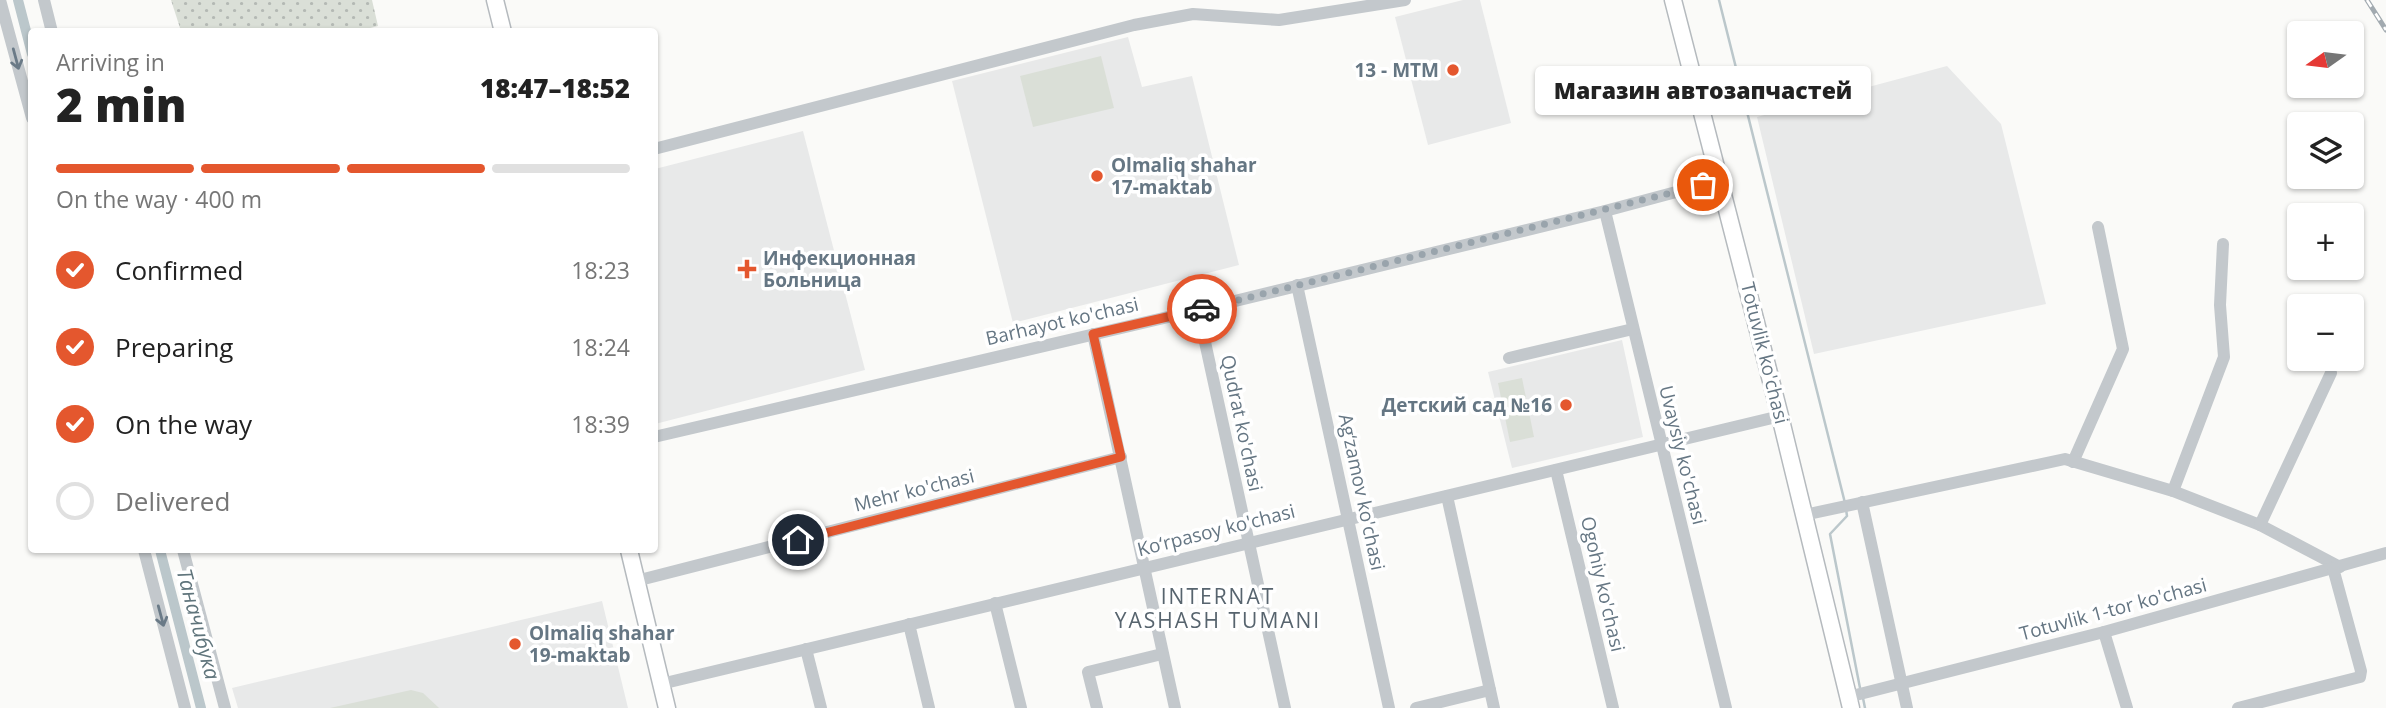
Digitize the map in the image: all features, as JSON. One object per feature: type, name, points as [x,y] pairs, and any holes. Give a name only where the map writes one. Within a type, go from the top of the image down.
[{"type":"main road","points":[[495,0],[502,28]]},
{"type":"main road","name":"Totuvlik ko'chasi","points":[[1673,0],[1852,700]]},
{"type":"main road","points":[[630,553],[667,708]]},
{"type":"street","points":[[0,0],[28,103]]},
{"type":"street","points":[[44,0],[51,28]]},
{"type":"street","points":[[658,148],[1133,25],[1193,14],[1279,20],[1405,0]]},
{"type":"street","name":"Barhayot ko'chasi","points":[[658,436],[1198,310],[1605,211],[1721,180]]},
{"type":"street","name":"Uvaysiy ko'chasi","points":[[1605,211],[1726,708]]},
{"type":"street","points":[[2073,462],[2123,349],[2098,228]]},
{"type":"street","points":[[2173,491],[2224,357],[2220,305],[2223,244]]},
{"type":"street","name":"Ag‘zamov ko'chasi","points":[[1297,285],[1389,708]]},
{"type":"street","name":"Qudrat ko'chasi","points":[[1198,310],[1285,708]]},
{"type":"street","points":[[1509,358],[1633,329]]},
{"type":"street","points":[[1093,334],[1175,708]]},
{"type":"street","points":[[2260,525],[2331,373]]},
{"type":"street","name":"Ko‘rpasoy ko'chasi","points":[[661,684],[1780,416]]},
{"type":"street","name":"Mehr ko'chasi","points":[[636,581],[1121,457]]},
{"type":"street","points":[[1804,515],[2065,459],[2173,491],[2260,525],[2337,568],[2361,671],[2360,677],[2238,708]]},
{"type":"street","name":"Ogohiy ko'chasi","points":[[1556,470],[1613,708]]},
{"type":"street","points":[[1447,496],[1494,708]]},
{"type":"street","points":[[1859,503],[1907,708]]},
{"type":"street","points":[[145,553],[185,708]]},
{"type":"street","points":[[184,553],[225,708]]},
{"type":"street","name":"Totuvlik 1-tor ko'chasi","points":[[1852,700],[1871,691],[2104,632],[2386,553]]},
{"type":"street","points":[[995,603],[1021,708]]},
{"type":"street","points":[[909,624],[929,708]]},
{"type":"street","points":[[2104,632],[2127,708]]},
{"type":"street","points":[[806,649],[821,708]]},
{"type":"street","points":[[1097,708],[1088,672],[1162,654]]},
{"type":"street","points":[[1416,708],[1490,690]]},
{"type":"shaded area","points":[[171,0],[372,0],[378,26],[370,28],[180,28]]},
{"type":"shaded area","name":"13 - MTM","points":[[1463,0],[1480,0],[1511,123],[1428,145],[1395,17]]},
{"type":"shaded area","name":"Olmaliq shahar 17-maktab","points":[[1128,37],[1142,87],[1192,76],[1239,265],[1013,323],[952,81]]},
{"type":"shaded area","points":[[1101,56],[1114,108],[1033,127],[1020,76]]},
{"type":"shaded area","points":[[1947,66],[2001,124],[2046,304],[1814,354],[1757,117]]},
{"type":"shaded area","name":"Инфекционная Больница","points":[[803,131],[865,370],[658,423],[658,168]]},
{"type":"shaded area","name":"Детский сад №16","points":[[1622,340],[1643,437],[1512,468],[1488,372]]},
{"type":"shaded area","points":[[1522,378],[1534,437],[1510,442],[1498,383]]},
{"type":"shaded area","name":"Olmaliq shahar 19-maktab","points":[[602,601],[628,708],[238,708],[232,688]]},
{"type":"shaded area","points":[[411,690],[423,693],[439,708],[330,708]]},
{"type":"waterway","name":"Таначибука","points":[[18,0],[28,39]]},
{"type":"waterway","points":[[1719,0],[1845,503]]},
{"type":"waterway","points":[[1846,509],[1847,516],[1830,534],[1860,688]]},
{"type":"waterway","name":"Таначибука","points":[[161,553],[201,708]]},
{"type":"waterway","points":[[1863,698],[1865,708]]},
{"type":"railway","points":[[2367,0],[2386,30]]},
{"type":"way so far","points":[[1202,309],[1703,185]]},
{"type":"place","name":"13 - MTM","points":[[1453,70]]},
{"type":"place","name":"Olmaliq shahar 17-maktab","points":[[1097,176]]},
{"type":"place","name":"Магазин автозапчастей","points":[[1703,185]]},
{"type":"place","name":"Инфекционная Больница","points":[[747,269]]},
{"type":"place","name":"Детский сад №16","points":[[1566,405]]},
{"type":"place","name":"Olmaliq shahar 19-maktab","points":[[515,644]]},
{"type":"district","name":"INTERNAT YASHASH TUMANI","points":[[1218,608]]},
{"type":"route","points":[[798,540],[1121,457],[1093,334],[1202,309]]}]
